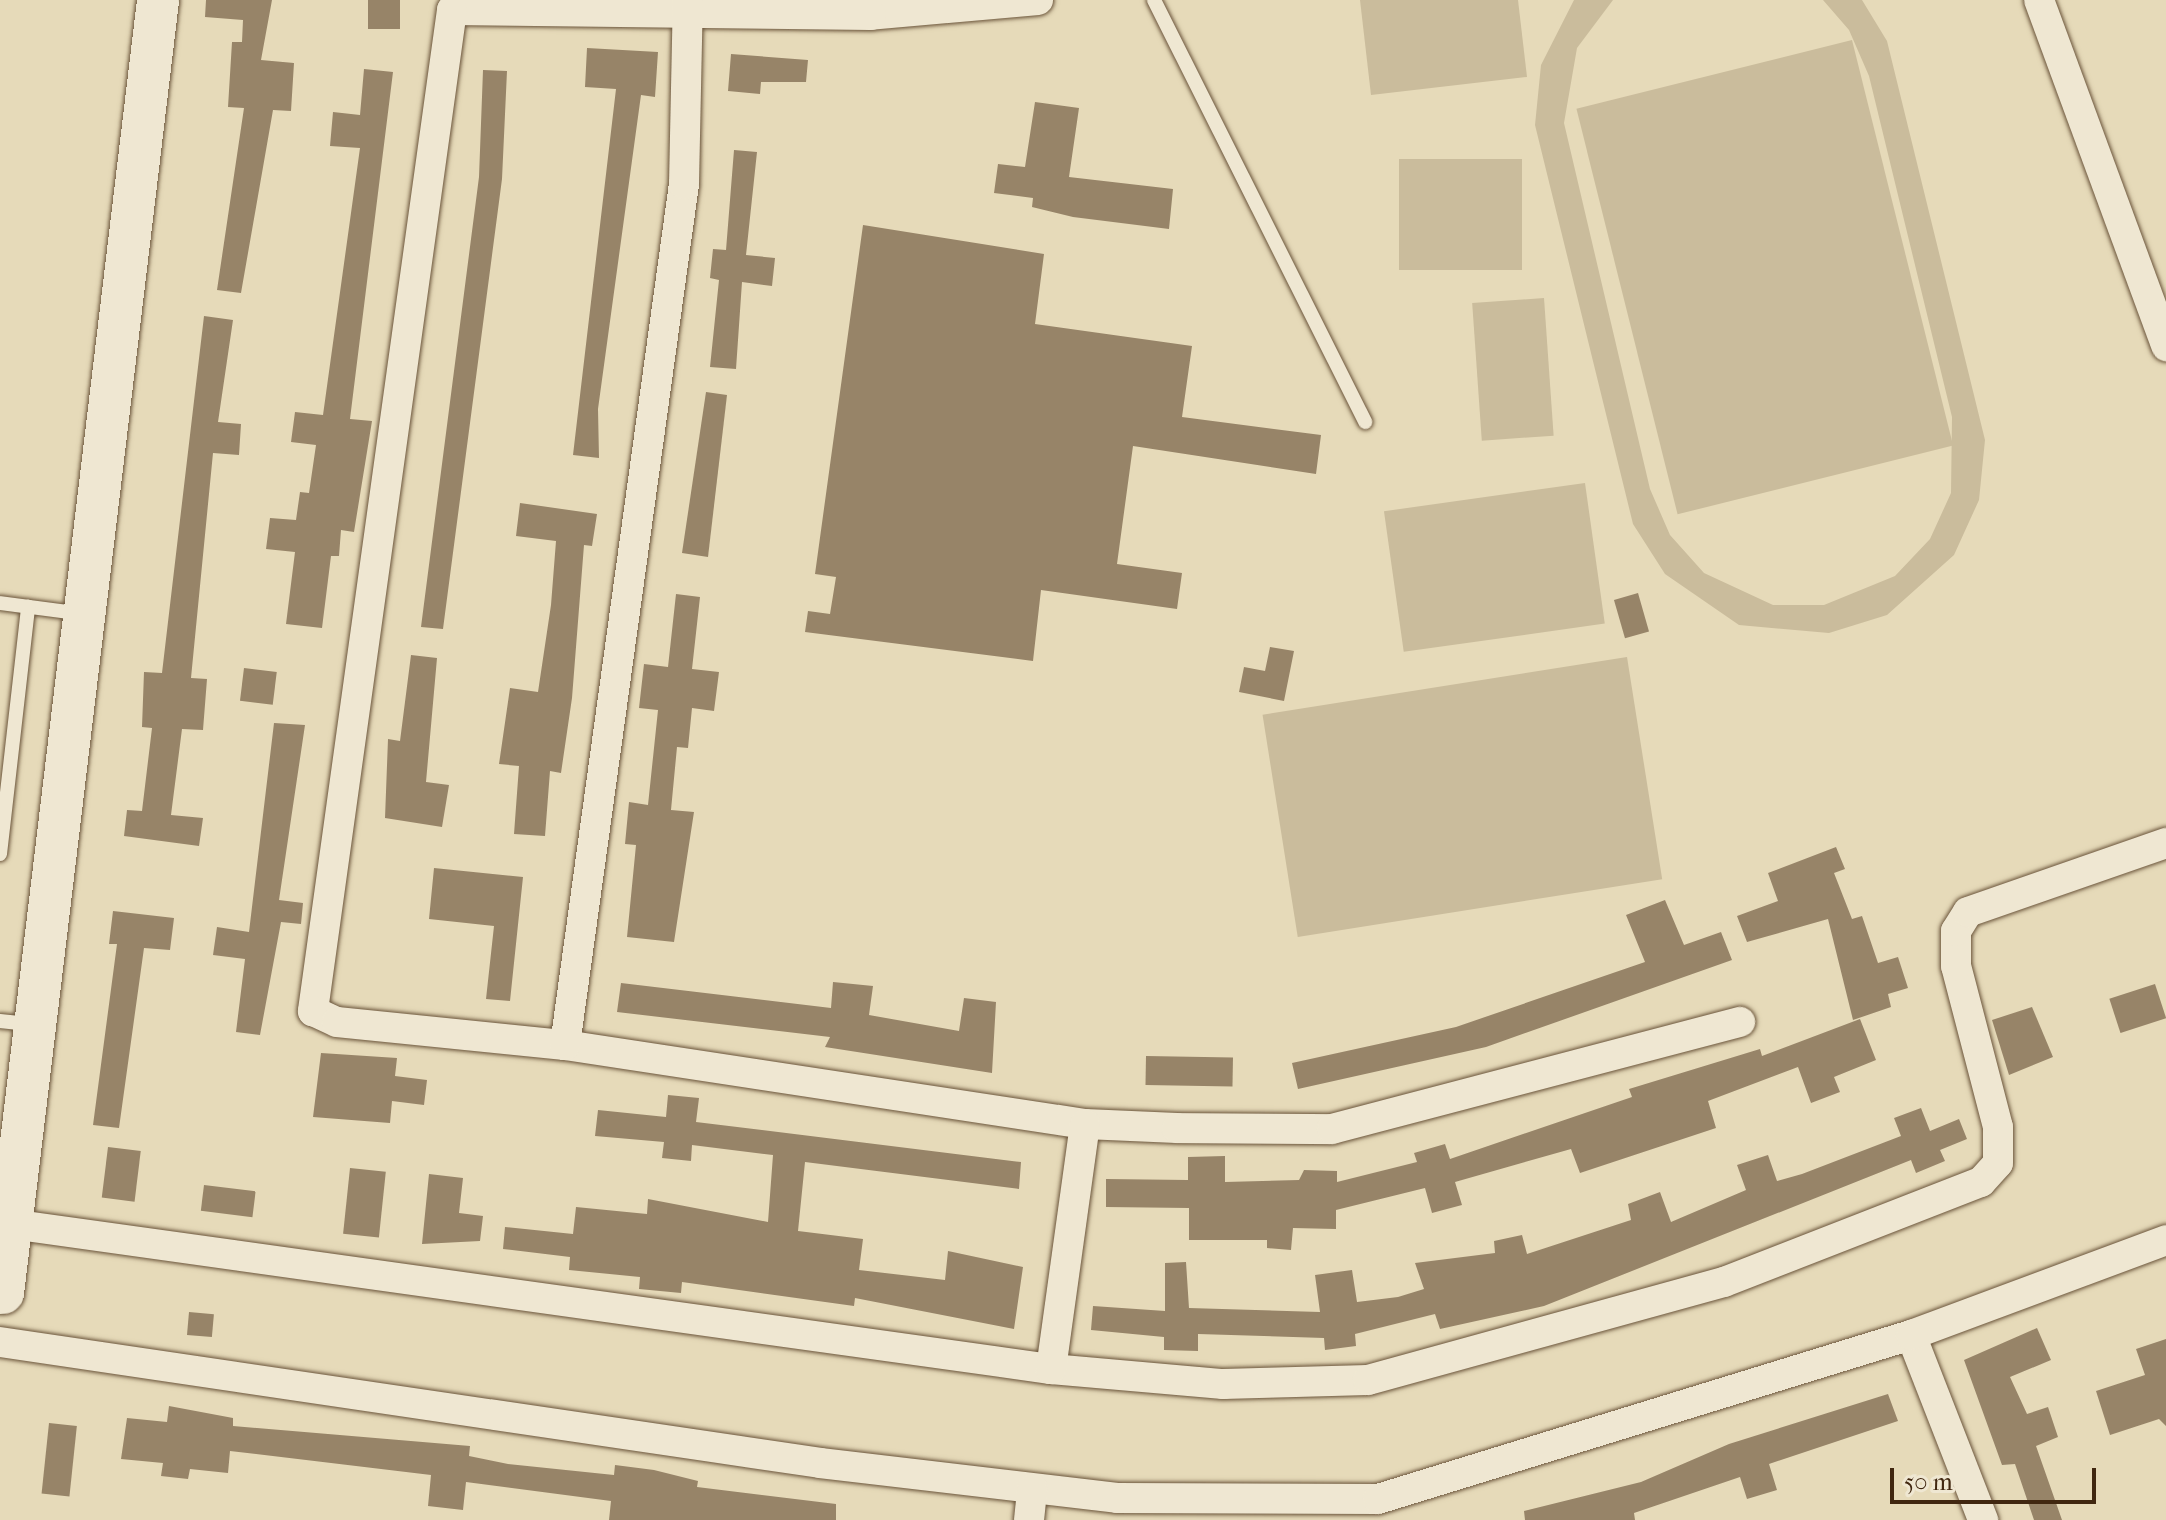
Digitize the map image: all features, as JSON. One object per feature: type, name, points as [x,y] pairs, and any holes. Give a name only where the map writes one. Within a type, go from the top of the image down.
[{"type":"street","points":[[1,1301],[11,1224],[19,1023],[87,614],[158,0]]},
{"type":"street","points":[[1038,0],[871,15],[688,5],[451,5],[310,997],[325,1020],[565,1045],[1085,1124],[1332,1129],[1740,1022]]},
{"type":"street","points":[[2039,0],[2166,346]]},
{"type":"street","points":[[565,1045],[684,184],[688,5]]},
{"type":"street","points":[[11,1224],[1051,1369],[1223,1384],[1368,1380],[1724,1282],[1981,1182],[1998,1163],[1998,1127],[1956,966],[1956,931],[1968,912],[2166,843]]},
{"type":"street","points":[[1051,1369],[1085,1124]]},
{"type":"street","points":[[0,1342],[1032,1489],[1117,1498],[1378,1499],[1911,1335],[2166,1240]]},
{"type":"street","points":[[1911,1335],[1983,1520]]},
{"type":"street","points":[[1029,1520],[1032,1489]]},
{"type":"lane","points":[[1154,0],[1365,422]]},
{"type":"lane","points":[[0,603],[87,614]]},
{"type":"lane","points":[[0,854],[28,607]]},
{"type":"shaded area","points":[[1360,0],[1518,0],[1527,77],[1371,95]]},
{"type":"shaded area","points":[[1574,0],[1613,0],[1577,48],[1564,123],[1650,489],[1670,535],[1704,573],[1773,605],[1824,605],[1895,576],[1930,539],[1951,493],[1952,417],[1869,76],[1849,30],[1823,0],[1862,0],[1887,41],[1985,440],[1979,500],[1954,555],[1887,615],[1829,633],[1739,625],[1665,574],[1633,524],[1535,125],[1541,65]]},
{"type":"shaded area","points":[[1852,40],[1953,446],[1678,514],[1576,109]]},
{"type":"shaded area","points":[[1399,159],[1522,159],[1522,270],[1399,270]]},
{"type":"shaded area","points":[[1544,298],[1554,436],[1482,441],[1472,303]]},
{"type":"shaded area","points":[[1585,483],[1605,624],[1404,652],[1384,511]]},
{"type":"shaded area","points":[[1627,657],[1662,879],[1298,937],[1263,715]]},
{"type":"building","points":[[206,0],[272,0],[261,60],[294,63],[291,111],[273,110],[241,293],[217,290],[244,108],[228,107],[232,42],[242,42],[243,20],[205,17]]},
{"type":"building","points":[[368,0],[400,0],[400,29],[368,29]]},
{"type":"building","points":[[587,48],[658,52],[655,97],[641,95],[598,409],[599,458],[573,455],[616,89],[585,87]]},
{"type":"building","points":[[731,54],[808,60],[806,82],[761,82],[760,94],[728,91]]},
{"type":"building","points":[[364,69],[393,72],[350,419],[372,421],[354,532],[341,530],[339,556],[331,556],[322,628],[286,624],[295,552],[266,549],[270,518],[296,520],[300,492],[309,493],[316,445],[291,442],[295,412],[323,415],[360,148],[330,146],[333,112],[360,115]]},
{"type":"building","points":[[483,70],[507,71],[502,179],[443,629],[421,627],[479,177]]},
{"type":"building","points":[[1035,102],[1079,108],[1069,177],[1173,189],[1169,229],[1073,217],[1032,207],[1033,198],[994,193],[998,164],[1025,167]]},
{"type":"building","points":[[734,150],[757,152],[746,255],[775,258],[772,286],[742,282],[736,369],[710,367],[719,280],[710,278],[713,249],[726,250]]},
{"type":"building","points":[[863,225],[1044,254],[1035,324],[1192,346],[1182,417],[1321,435],[1316,474],[1133,446],[1117,564],[1182,573],[1177,609],[1041,590],[1033,661],[805,632],[808,611],[830,614],[836,577],[815,574]]},
{"type":"building","points":[[204,316],[233,320],[218,422],[241,424],[239,455],[213,453],[191,678],[207,679],[203,730],[182,729],[171,815],[203,818],[199,846],[124,836],[127,810],[142,811],[152,728],[142,727],[144,672],[162,673]]},
{"type":"building","points":[[706,392],[727,395],[708,557],[682,553]]},
{"type":"building","points":[[520,503],[597,514],[592,546],[584,545],[572,698],[561,773],[550,771],[545,836],[514,834],[519,766],[499,764],[510,688],[538,692],[551,605],[556,541],[516,536]]},
{"type":"building","points":[[1638,593],[1649,631],[1625,638],[1614,600]]},
{"type":"building","points":[[676,594],[700,597],[692,669],[719,672],[714,711],[692,708],[688,748],[677,747],[671,810],[694,812],[674,942],[627,937],[636,845],[625,844],[629,802],[648,805],[658,710],[639,708],[644,664],[668,667]]},
{"type":"building","points":[[1270,647],[1294,651],[1284,701],[1239,692],[1244,667],[1265,671]]},
{"type":"building","points":[[411,655],[437,658],[426,782],[449,785],[442,827],[385,818],[388,739],[400,741]]},
{"type":"building","points":[[244,668],[277,672],[273,705],[240,701]]},
{"type":"building","points":[[274,723],[305,725],[279,900],[303,903],[301,924],[281,922],[260,1035],[236,1032],[245,959],[213,955],[217,927],[249,932]]},
{"type":"building","points":[[1836,847],[1845,869],[1834,873],[1852,919],[1862,916],[1878,963],[1898,957],[1908,988],[1888,994],[1891,1007],[1853,1020],[1828,919],[1747,942],[1737,916],[1778,901],[1768,873]]},
{"type":"building","points":[[434,868],[523,877],[510,1001],[486,999],[494,926],[429,919]]},
{"type":"building","points":[[1665,900],[1684,945],[1721,932],[1732,960],[1486,1047],[1298,1089],[1292,1063],[1456,1027],[1645,962],[1626,915]]},
{"type":"building","points":[[113,911],[174,918],[170,950],[144,948],[119,1128],[93,1125],[117,944],[109,944]]},
{"type":"building","points":[[833,982],[873,986],[869,1015],[959,1031],[964,998],[996,1002],[992,1073],[825,1047],[830,1037],[617,1012],[621,983],[831,1008]]},
{"type":"building","points":[[2155,984],[2166,1018],[2120,1033],[2109,999]]},
{"type":"building","points":[[2032,1007],[2053,1057],[2009,1075],[1992,1020]]},
{"type":"building","points":[[1860,1019],[1876,1060],[1834,1077],[1840,1092],[1811,1103],[1798,1067],[1708,1101],[1716,1128],[1580,1173],[1571,1149],[1455,1182],[1462,1205],[1432,1213],[1425,1188],[1336,1210],[1336,1229],[1293,1228],[1291,1250],[1267,1248],[1267,1240],[1189,1240],[1189,1208],[1106,1207],[1106,1179],[1188,1180],[1188,1157],[1225,1156],[1225,1182],[1299,1180],[1304,1170],[1337,1171],[1337,1182],[1417,1162],[1414,1153],[1445,1144],[1450,1159],[1632,1097],[1629,1089],[1760,1049],[1762,1056]]},
{"type":"building","points":[[321,1053],[397,1058],[395,1076],[427,1080],[424,1105],[392,1101],[390,1123],[313,1117]]},
{"type":"building","points":[[1146,1056],[1233,1058],[1232,1087],[1145,1085]]},
{"type":"building","points":[[668,1095],[699,1098],[696,1122],[1021,1162],[1019,1189],[805,1162],[798,1231],[863,1239],[859,1270],[945,1280],[948,1251],[1023,1267],[1014,1329],[855,1298],[854,1306],[682,1282],[681,1293],[639,1289],[640,1277],[569,1270],[570,1257],[503,1249],[505,1227],[573,1234],[576,1207],[647,1214],[648,1199],[768,1222],[773,1155],[692,1145],[691,1161],[662,1158],[664,1142],[595,1136],[598,1110],[666,1117]]},
{"type":"building","points":[[1921,1108],[1930,1131],[1959,1119],[1967,1139],[1940,1150],[1945,1161],[1916,1173],[1911,1160],[1544,1306],[1440,1329],[1435,1314],[1355,1334],[1356,1346],[1325,1350],[1324,1338],[1198,1334],[1198,1351],[1164,1350],[1164,1337],[1091,1330],[1093,1306],[1165,1311],[1165,1263],[1186,1262],[1189,1308],[1320,1312],[1315,1275],[1352,1270],[1357,1302],[1398,1297],[1424,1289],[1415,1263],[1495,1253],[1494,1241],[1522,1235],[1527,1254],[1631,1220],[1628,1204],[1660,1192],[1671,1222],[1746,1190],[1737,1165],[1768,1155],[1777,1181],[1802,1174],[1901,1136],[1894,1118]]},
{"type":"building","points":[[108,1147],[141,1151],[135,1202],[102,1198]]},
{"type":"building","points":[[350,1168],[386,1172],[379,1237],[343,1234]]},
{"type":"building","points":[[429,1174],[463,1178],[459,1213],[483,1216],[480,1241],[422,1244]]},
{"type":"building","points":[[204,1185],[256,1191],[252,1217],[201,1211]]},
{"type":"building","points":[[189,1312],[214,1314],[212,1337],[187,1335]]},
{"type":"building","points":[[2037,1328],[2051,1360],[2010,1377],[2027,1414],[2048,1407],[2058,1437],[2036,1446],[2062,1520],[2034,1520],[2015,1464],[2002,1465],[1964,1360]]},
{"type":"building","points":[[2166,1339],[2166,1426],[2159,1419],[2110,1435],[2096,1391],[2145,1375],[2136,1349]]},
{"type":"building","points":[[1888,1394],[1898,1421],[1769,1464],[1777,1490],[1747,1499],[1740,1477],[1634,1513],[1635,1520],[1525,1520],[1524,1511],[1641,1482],[1729,1444]]},
{"type":"building","points":[[169,1406],[233,1418],[233,1426],[470,1446],[469,1456],[508,1464],[614,1475],[615,1465],[654,1470],[698,1481],[697,1487],[836,1504],[836,1520],[609,1520],[611,1501],[466,1482],[463,1510],[428,1506],[431,1475],[230,1451],[228,1473],[190,1469],[188,1479],[161,1476],[163,1463],[121,1459],[127,1418],[167,1422]]},
{"type":"building","points":[[49,1423],[77,1426],[69,1497],[42,1494]]}]
